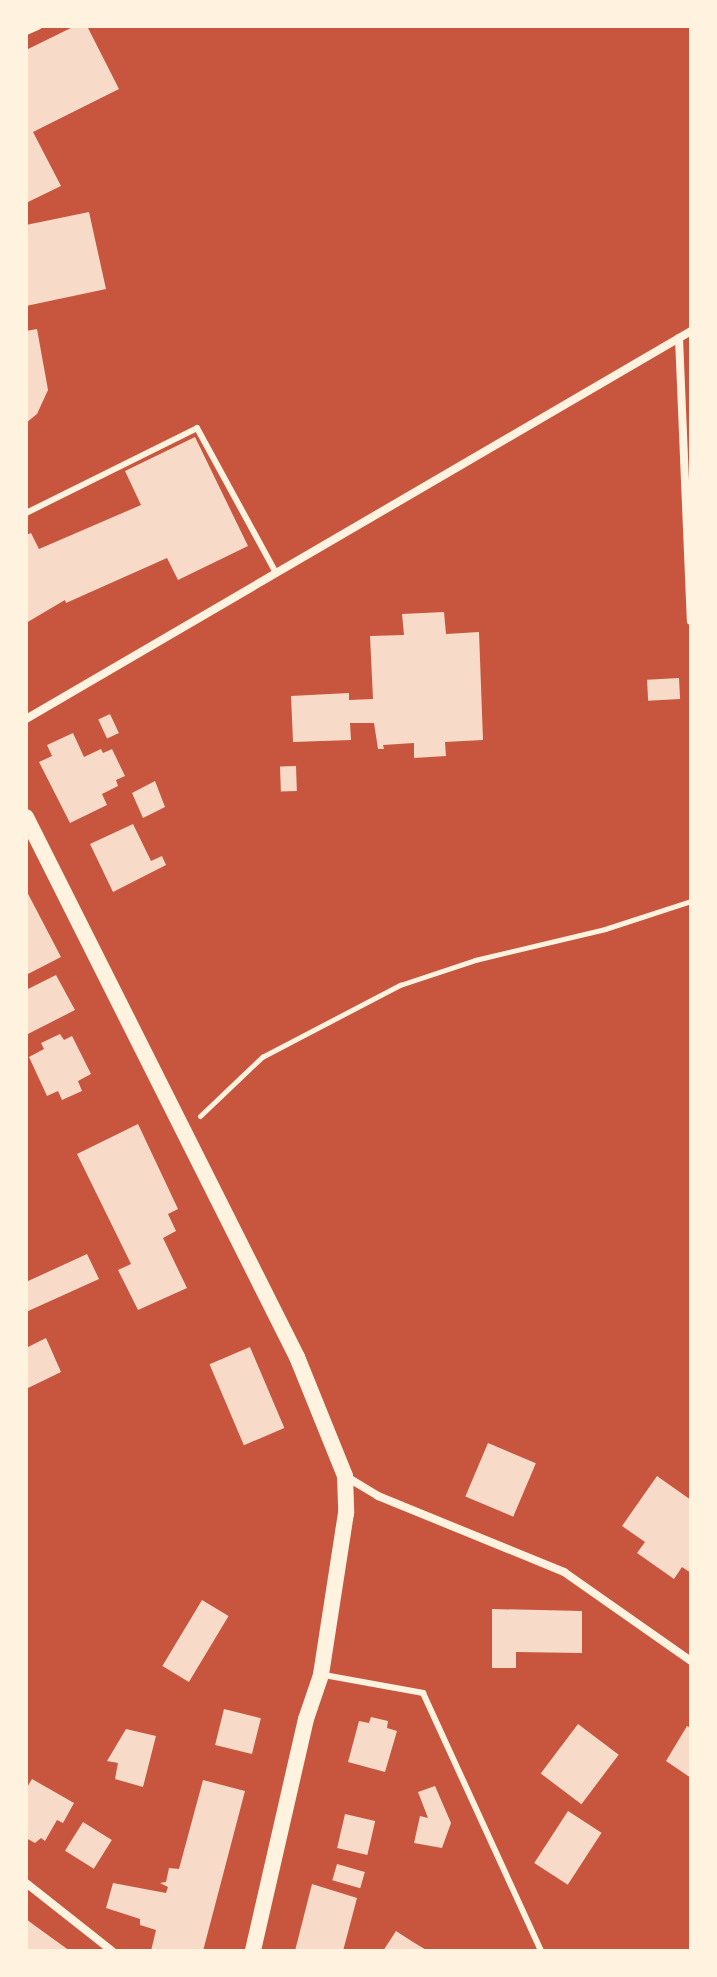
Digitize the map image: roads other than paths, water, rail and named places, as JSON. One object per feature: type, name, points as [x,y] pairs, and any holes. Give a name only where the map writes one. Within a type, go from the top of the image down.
[{"type":"main road","points":[[26,817],[297,1357],[345,1476],[346,1513],[321,1675],[306,1719],[253,1951]]},
{"type":"street","points":[[26,31],[38,26]]},
{"type":"street","points":[[26,719],[691,331]]},
{"type":"street","points":[[679,338],[691,621]]},
{"type":"street","points":[[345,1476],[378,1496],[564,1572],[691,1661]]},
{"type":"street","points":[[26,1883],[112,1951]]},
{"type":"lane","points":[[26,513],[197,428],[276,573]]},
{"type":"lane","points":[[321,1675],[423,1693],[541,1951]]}]
